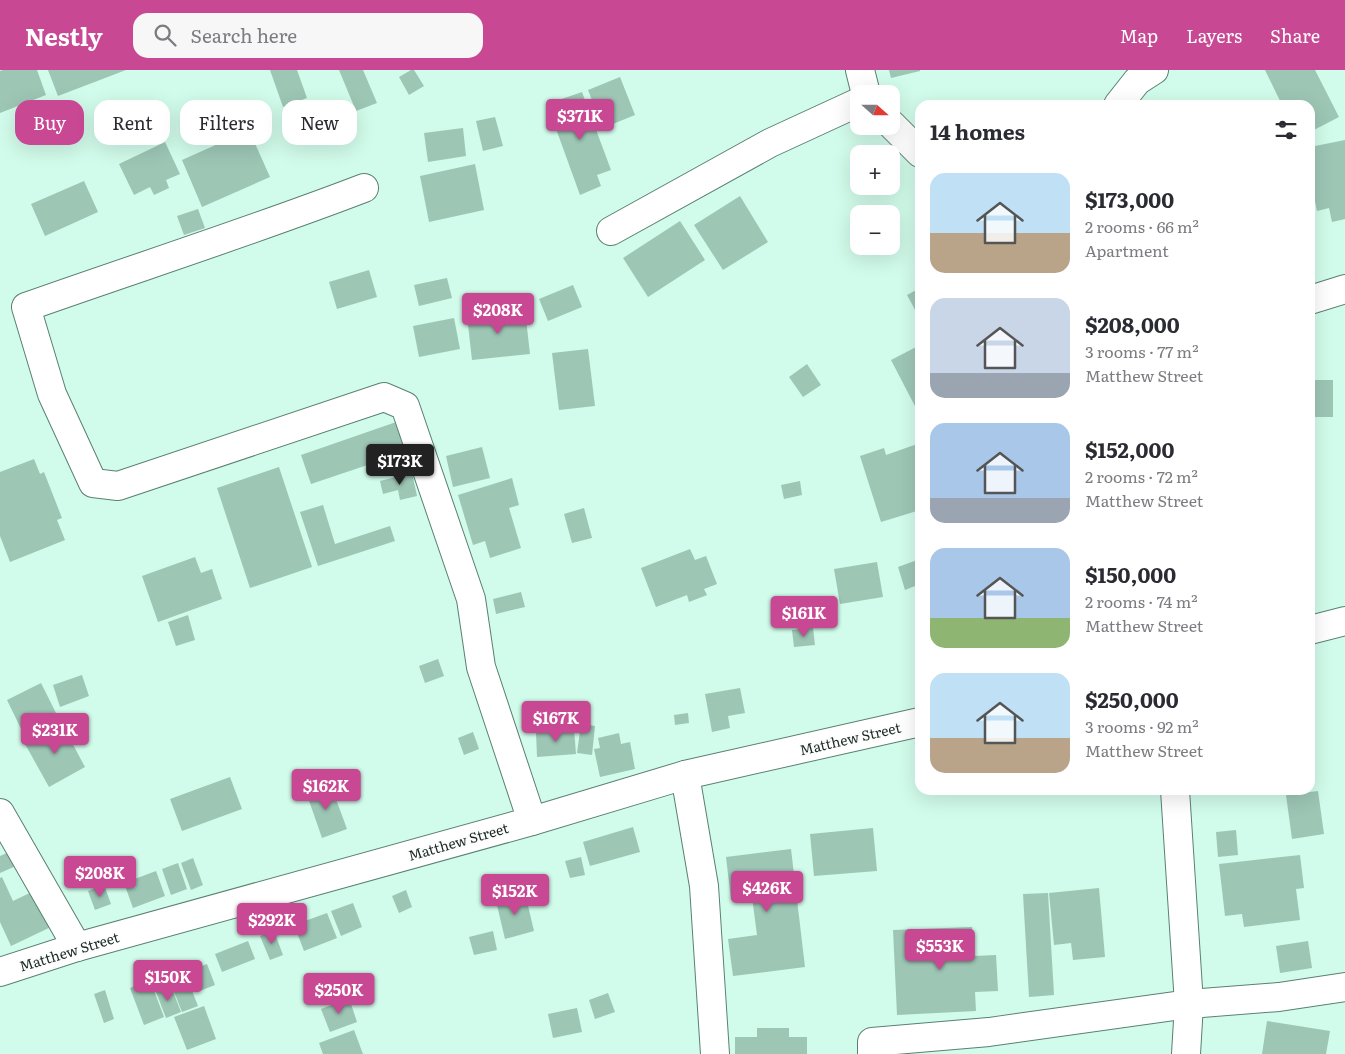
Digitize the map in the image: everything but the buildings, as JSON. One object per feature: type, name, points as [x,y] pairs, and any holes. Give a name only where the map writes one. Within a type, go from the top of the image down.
[{"type":"street","points":[[860,70],[864,85]]},
{"type":"street","points":[[1122,100],[1137,81],[1154,70]]},
{"type":"street","points":[[611,231],[770,143],[850,106]]},
{"type":"street","points":[[900,133],[915,148]]},
{"type":"street","points":[[364,188],[278,221],[26,307],[52,394],[93,483],[118,486],[384,397],[405,406],[471,600],[481,667],[532,820]]},
{"type":"street","points":[[1315,299],[1345,290]]},
{"type":"street","points":[[1315,629],[1345,621]]},
{"type":"street","name":"Matthew Street","points":[[0,972],[77,947],[532,820],[685,775],[915,723]]},
{"type":"street","points":[[685,775],[704,886],[716,1054]]},
{"type":"street","points":[[1175,795],[1189,1004],[1186,1054]]},
{"type":"street","points":[[0,813],[77,947]]},
{"type":"street","points":[[872,1054],[872,1042],[989,1032],[1189,1004],[1279,997],[1345,987]]}]
